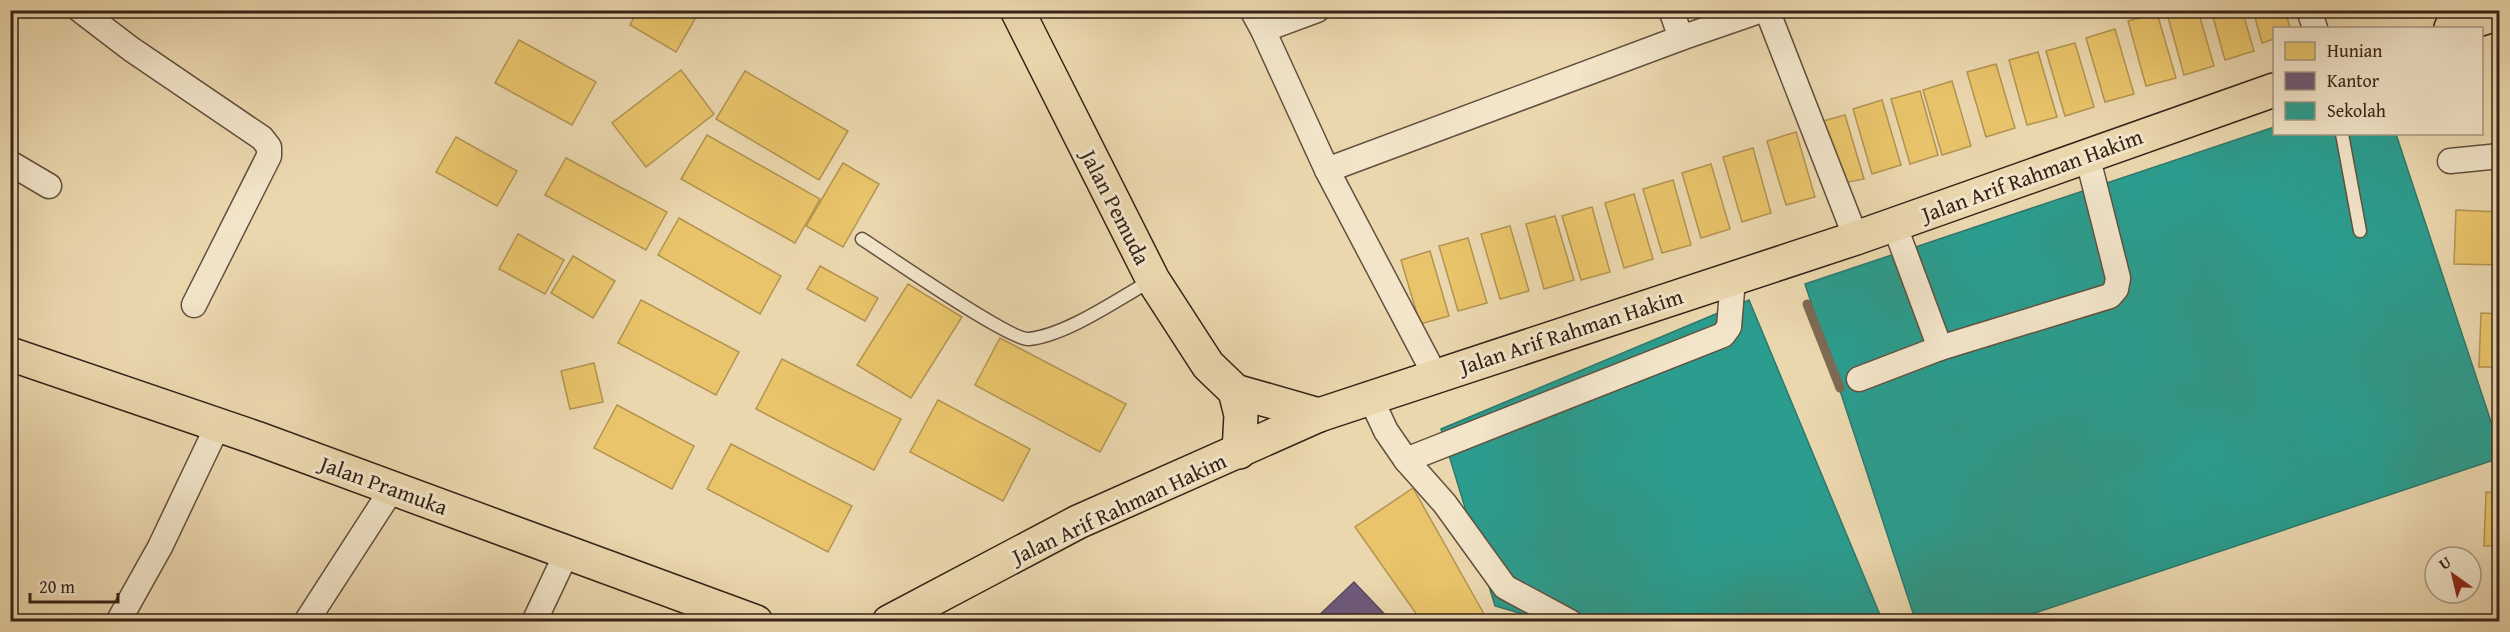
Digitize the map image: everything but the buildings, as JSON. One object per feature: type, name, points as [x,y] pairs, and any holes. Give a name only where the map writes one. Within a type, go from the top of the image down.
[{"type":"main road","name":"Jalan Pemuda","points":[[1017,10],[1153,280],[1208,365],[1235,391],[1319,415]]},
{"type":"main road","points":[[2454,27],[2499,13]]},
{"type":"main road","name":"Jalan Arif Rahman Hakim","points":[[889,621],[1078,522],[1319,415],[1856,238],[2273,90]]},
{"type":"main road","name":"Jalan Pramuka","points":[[10,354],[218,425],[746,620]]},
{"type":"main road","points":[[1235,391],[1241,415],[1239,452]]},
{"type":"street","points":[[80,10],[131,49],[262,138],[269,147],[269,156],[194,305]]},
{"type":"street","points":[[1317,10],[1258,20],[1326,170],[1435,375]]},
{"type":"street","points":[[1671,10],[1681,38]]},
{"type":"street","points":[[1326,170],[1762,10]]},
{"type":"street","points":[[1767,10],[1856,238]]},
{"type":"street","points":[[2308,10],[2315,27]]},
{"type":"street","points":[[1859,379],[1940,348],[2110,296],[2116,289],[2118,278],[2087,155]]},
{"type":"street","points":[[2450,161],[2499,156]]},
{"type":"street","points":[[10,163],[49,186]]},
{"type":"street","points":[[1894,224],[1940,348]]},
{"type":"street","points":[[1406,460],[1723,335],[1729,327],[1733,279]]},
{"type":"street","points":[[1371,399],[1386,431],[1406,460],[1445,504],[1505,587],[1570,621]]},
{"type":"street","points":[[118,621],[160,547],[218,425]]},
{"type":"street","points":[[306,621],[392,489]]},
{"type":"street","points":[[534,621],[567,552]]},
{"type":"lane","points":[[2342,135],[2360,231]]},
{"type":"lane","points":[[862,239],[995,326],[1026,340],[1053,334],[1153,280]]},
{"type":"waterway","points":[[1807,304],[1840,388]]}]
